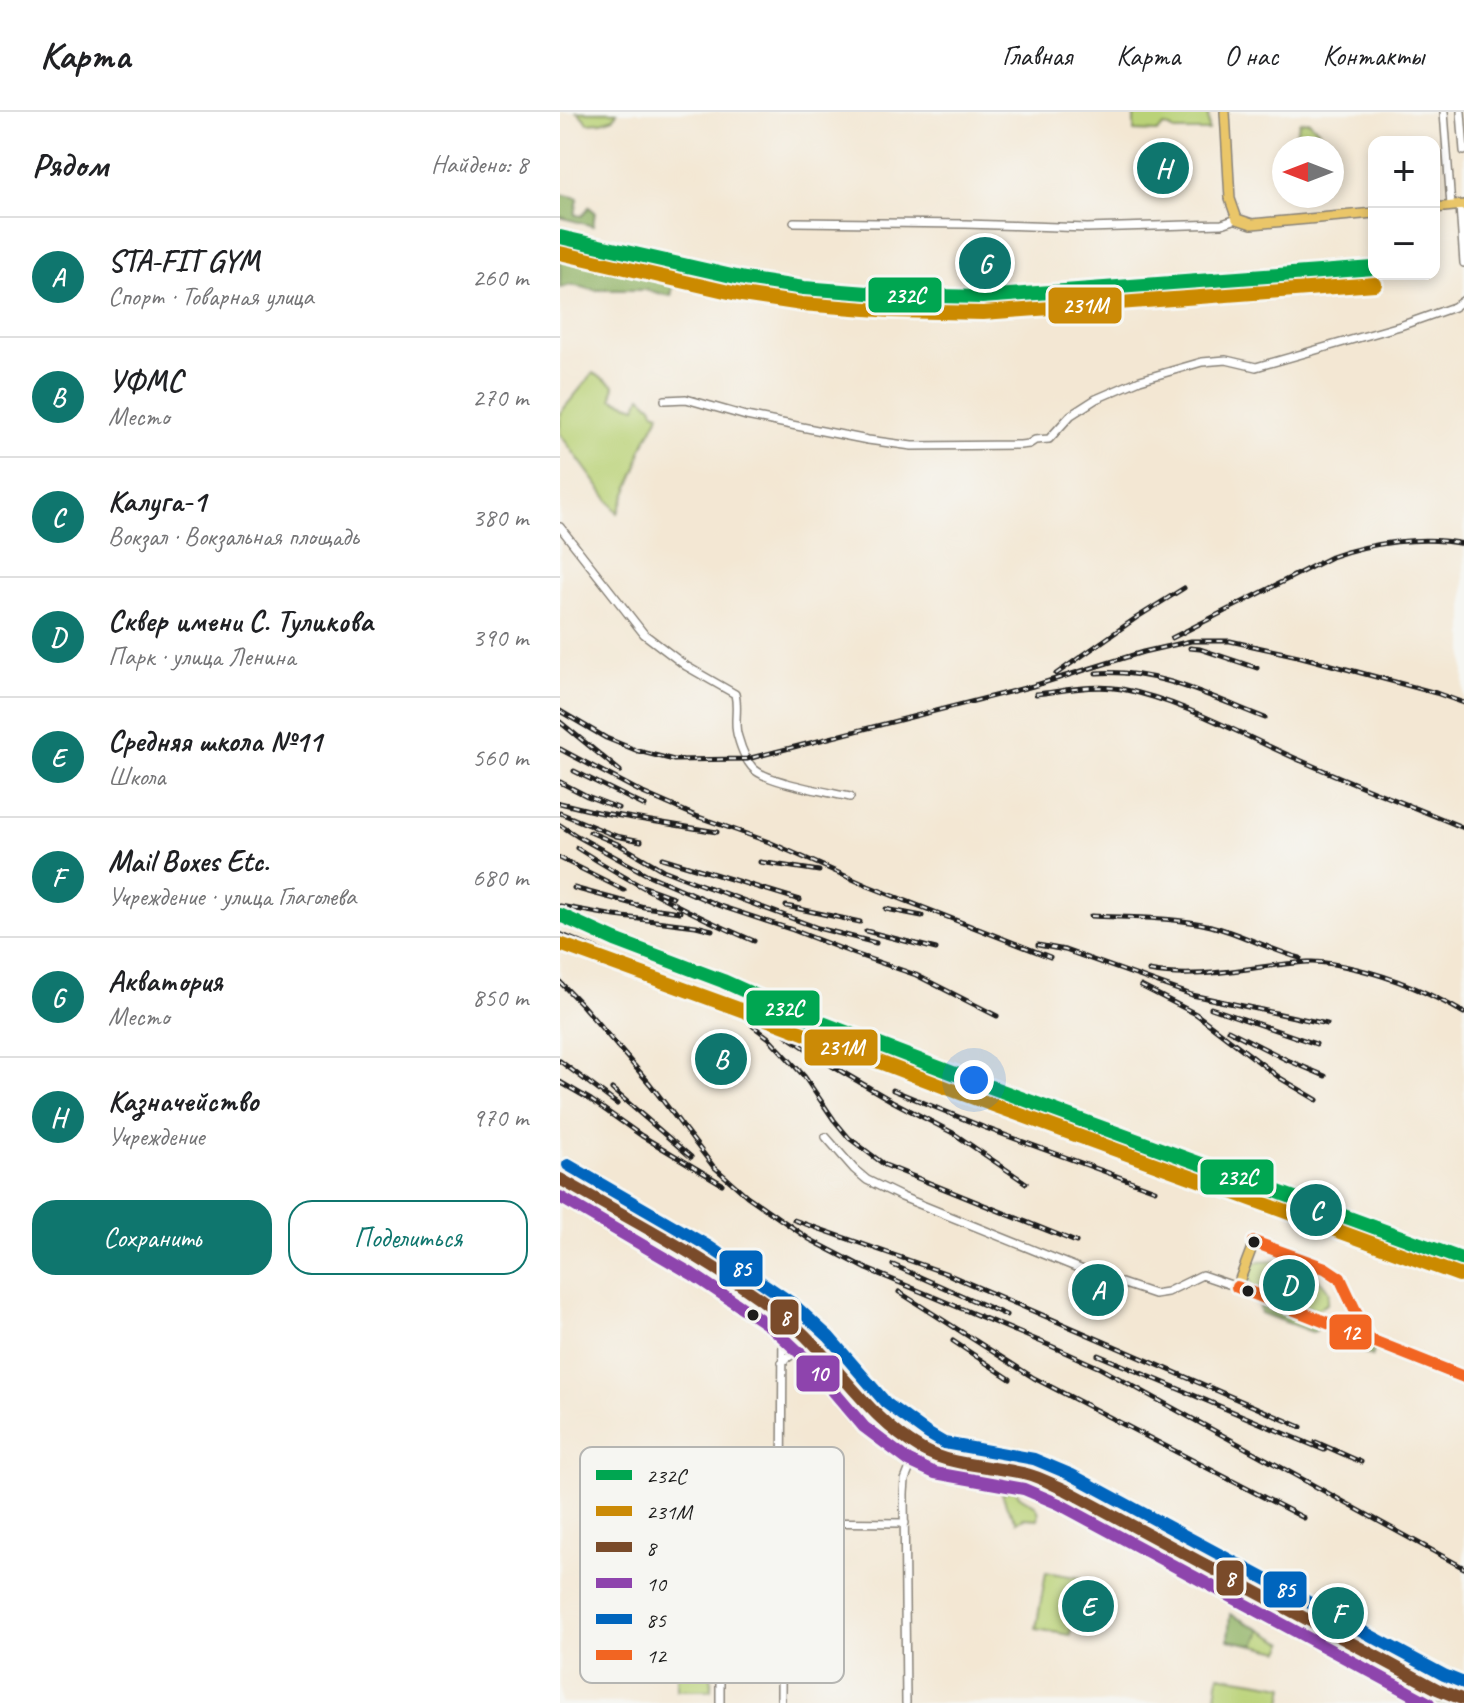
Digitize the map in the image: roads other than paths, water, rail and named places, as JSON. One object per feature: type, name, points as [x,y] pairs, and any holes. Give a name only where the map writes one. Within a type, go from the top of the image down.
[{"type":"main road","points":[[1225,112],[1230,199],[1237,219],[1252,224],[1368,214]]},
{"type":"main road","points":[[560,1179],[719,1272],[783,1316],[811,1341],[875,1415],[918,1447],[939,1458],[1029,1474],[1066,1490],[1417,1679],[1464,1700]]},
{"type":"main road","points":[[1368,1338],[1340,1278],[1325,1268],[1254,1242],[1237,1287],[1464,1377]]},
{"type":"street","points":[[1444,112],[1459,206],[1464,263]]},
{"type":"street","points":[[1461,112],[1464,151]]},
{"type":"street","points":[[794,222],[1087,228],[1222,224],[1237,219]]},
{"type":"street","points":[[665,400],[686,399],[746,416],[912,446],[1029,444],[1035,440],[1049,439],[1071,415],[1096,399],[1140,380],[1202,362],[1226,360],[1256,367],[1412,322],[1454,307],[1464,300]]},
{"type":"street","points":[[560,527],[644,634],[686,666],[735,694],[737,734],[754,769],[793,784],[850,797]]},
{"type":"street","points":[[826,1137],[867,1180],[1083,1270],[1154,1294],[1167,1292],[1202,1275],[1237,1287]]},
{"type":"street","points":[[782,1447],[783,1316]]},
{"type":"street","points":[[782,1362],[811,1341]]},
{"type":"street","points":[[906,1703],[905,1480],[918,1447]]},
{"type":"street","points":[[844,1522],[905,1523]]},
{"type":"street","points":[[781,1683],[781,1703]]},
{"type":"railway","points":[[1172,638],[1346,552],[1414,540],[1464,544]]},
{"type":"railway","points":[[1056,674],[1184,588]]},
{"type":"railway","points":[[560,711],[606,738],[638,751],[674,760],[747,759],[1033,686],[1143,652],[1191,641],[1230,641],[1298,656],[1464,703]]},
{"type":"railway","points":[[1190,648],[1257,668]]},
{"type":"railway","points":[[1096,673],[1140,675],[1162,680],[1265,718]]},
{"type":"railway","points":[[1036,694],[1101,687],[1122,689],[1169,702],[1464,828]]},
{"type":"railway","points":[[560,722],[620,771]]},
{"type":"railway","points":[[560,749],[643,793],[696,816],[769,842],[868,886],[1050,957]]},
{"type":"railway","points":[[574,771],[645,806]]},
{"type":"railway","points":[[560,782],[618,808]]},
{"type":"railway","points":[[560,803],[717,832]]},
{"type":"railway","points":[[560,813],[616,836],[641,841]]},
{"type":"railway","points":[[560,825],[646,874],[720,906],[916,975],[997,1016]]},
{"type":"railway","points":[[590,832],[663,870],[818,928],[876,943]]},
{"type":"railway","points":[[577,848],[664,898],[754,941]]},
{"type":"railway","points":[[560,858],[624,890]]},
{"type":"railway","points":[[662,858],[800,900]]},
{"type":"railway","points":[[760,862],[819,871]]},
{"type":"railway","points":[[637,884],[673,897]]},
{"type":"railway","points":[[574,888],[644,907],[680,912]]},
{"type":"railway","points":[[560,906],[712,930]]},
{"type":"railway","points":[[786,906],[860,922]]},
{"type":"railway","points":[[886,909],[922,916]]},
{"type":"railway","points":[[1091,916],[1197,923],[1300,958]]},
{"type":"railway","points":[[866,931],[936,949]]},
{"type":"railway","points":[[560,934],[690,988],[783,1033],[832,1066],[953,1133],[1026,1183]]},
{"type":"railway","points":[[1038,945],[1065,950],[1192,995],[1327,1024]]},
{"type":"railway","points":[[1149,971],[1189,974],[1326,963],[1399,982],[1464,1013]]},
{"type":"railway","points":[[560,982],[650,1084],[713,1166],[747,1196],[809,1239],[867,1269],[1100,1368],[1464,1568]]},
{"type":"railway","points":[[1141,986],[1196,1014],[1280,1078],[1317,1100]]},
{"type":"railway","points":[[783,1008],[880,1053],[1315,1213]]},
{"type":"railway","points":[[1211,1008],[1316,1044]]},
{"type":"railway","points":[[753,1026],[769,1038],[804,1076],[849,1138],[885,1165],[1076,1242]]},
{"type":"railway","points":[[1228,1030],[1325,1076]]},
{"type":"railway","points":[[560,1061],[617,1104]]},
{"type":"railway","points":[[560,1082],[722,1184]]},
{"type":"railway","points":[[612,1089],[691,1157]]},
{"type":"railway","points":[[893,1090],[983,1127],[1155,1190]]},
{"type":"railway","points":[[794,1220],[945,1273],[1301,1427]]},
{"type":"railway","points":[[893,1265],[1006,1315]]},
{"type":"railway","points":[[899,1292],[1034,1378],[1304,1518]]},
{"type":"railway","points":[[953,1341],[1010,1379]]},
{"type":"railway","points":[[1098,1355],[1324,1450]]},
{"type":"railway","points":[[1316,1442],[1361,1462]]},
{"type":"place","name":"Казначейство","points":[[1163,168]]},
{"type":"place","name":"Акватория","points":[[985,263]]},
{"type":"place","name":"УФМС","points":[[721,1059]]},
{"type":"place","name":"Калуга-1","points":[[1316,1210]]},
{"type":"place","name":"Сквер имени С. Туликова","points":[[1289,1285]]},
{"type":"place","name":"STA-FIT GYM","points":[[1098,1290]]},
{"type":"place","name":"Средняя школа №11","points":[[1088,1606]]},
{"type":"place","name":"Mail Boxes Etc.","points":[[1338,1613]]}]
